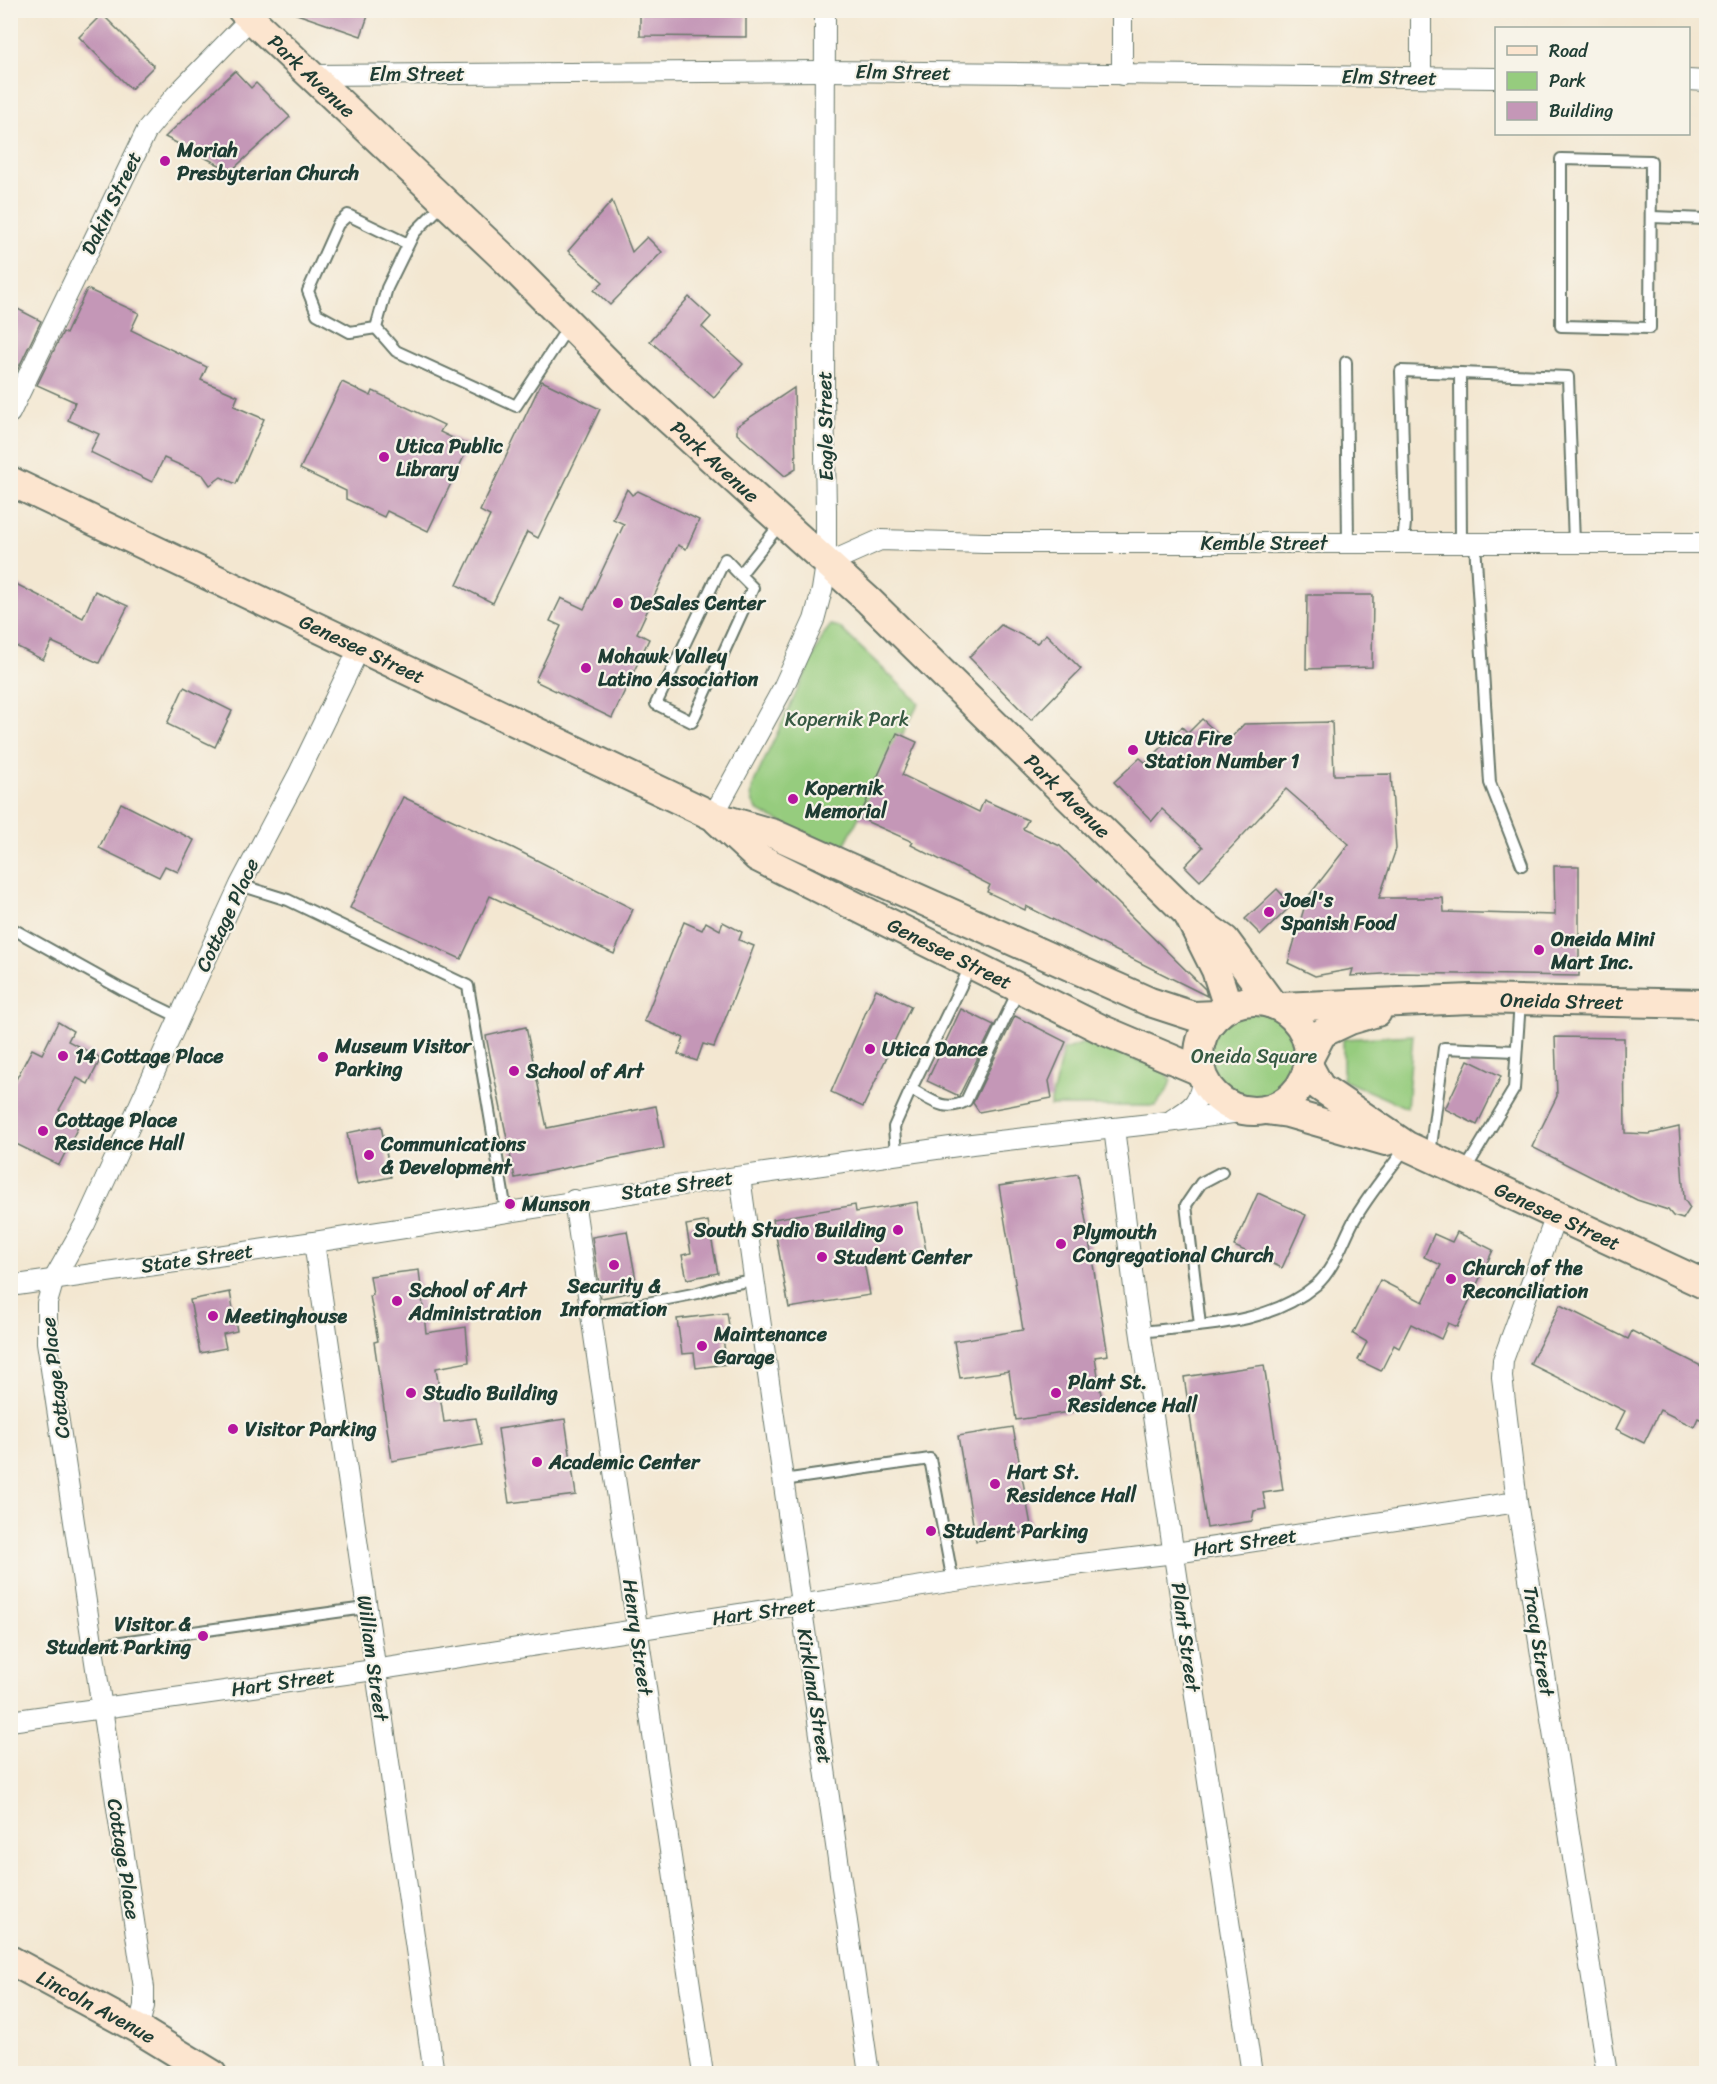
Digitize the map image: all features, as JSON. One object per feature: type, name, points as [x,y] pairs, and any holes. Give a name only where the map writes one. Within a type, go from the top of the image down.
[{"type":"main road","name":"Park Avenue","points":[[246,15],[445,202],[623,378],[868,601],[1188,914],[1225,940],[1276,1005]]},
{"type":"main road","name":"Genesee Street","points":[[10,481],[713,816],[774,834],[1150,1002],[1193,1016],[1223,1011]]},
{"type":"main road","name":"Genesee Street","points":[[713,816],[757,857],[1103,1030],[1202,1074]]},
{"type":"main road","name":"Park Avenue","points":[[1188,914],[1216,970],[1223,1011]]},
{"type":"main road","name":"Oneida Street","points":[[1309,1061],[1322,1033],[1350,1020],[1417,1000]]},
{"type":"main road","name":"Oneida Street","points":[[1276,1005],[1417,1000],[1707,1005]]},
{"type":"main road","points":[[1257,1001],[1276,1005],[1292,1016],[1302,1029],[1308,1043],[1309,1061],[1303,1080],[1294,1094],[1281,1104],[1256,1110],[1229,1105],[1213,1094],[1202,1074],[1199,1055],[1201,1040],[1207,1026],[1223,1011],[1242,1002],[1257,1001]]},
{"type":"main road","name":"Genesee Street","points":[[1309,1061],[1320,1087],[1418,1151],[1556,1216],[1706,1281]]},
{"type":"main road","name":"Genesee Street","points":[[1256,1110],[1288,1113],[1418,1151]]},
{"type":"main road","name":"Lincoln Avenue","points":[[10,1960],[138,2029],[212,2073]]},
{"type":"street","name":"Eagle Street","points":[[713,816],[783,688],[814,620],[826,564],[825,10]]},
{"type":"street","points":[[1122,10],[1122,75]]},
{"type":"street","points":[[1421,10],[1421,77]]},
{"type":"street","name":"Dakin Street","points":[[10,413],[147,130],[246,15]]},
{"type":"street","name":"Elm Street","points":[[310,75],[824,71],[1495,78]]},
{"type":"street","points":[[1690,80],[1707,81]]},
{"type":"street","name":"Kemble Street","points":[[826,564],[880,540],[984,543],[1707,543]]},
{"type":"street","name":"Cottage Place","points":[[138,2029],[144,2006],[144,1988],[47,1342],[47,1303],[54,1279],[85,1224],[240,885],[298,775],[360,647]]},
{"type":"street","name":"State Street","points":[[1168,1122],[1188,1111],[1200,1097],[1202,1074]]},
{"type":"street","name":"State Street","points":[[10,1286],[314,1242],[574,1200],[993,1141],[1256,1110]]},
{"type":"street","name":"Plant Street","points":[[1114,1128],[1189,1665],[1252,2073]]},
{"type":"street","name":"Kirkland Street","points":[[740,1177],[801,1606],[837,1837],[869,2073]]},
{"type":"street","name":"Henry Street","points":[[574,1200],[703,2073]]},
{"type":"street","name":"Tracy Street","points":[[1556,1216],[1503,1360],[1502,1377],[1518,1502],[1606,2073]]},
{"type":"street","name":"William Street","points":[[314,1242],[365,1608],[434,2073]]},
{"type":"street","name":"Hart Street","points":[[10,1721],[374,1670],[953,1582],[1175,1553],[1518,1502]]},
{"type":"lane","points":[[1561,159],[1651,161],[1652,218],[1650,328],[1561,326],[1561,159]]},
{"type":"lane","points":[[376,328],[387,288],[414,233],[445,202]]},
{"type":"lane","points":[[376,328],[350,332],[317,314],[308,291],[338,224],[348,215],[408,244]]},
{"type":"lane","points":[[1652,218],[1707,219]]},
{"type":"lane","points":[[376,328],[396,351],[516,406],[570,324]]},
{"type":"lane","points":[[1346,362],[1348,543]]},
{"type":"lane","points":[[1404,543],[1401,371],[1568,377],[1574,543]]},
{"type":"lane","points":[[1460,373],[1468,543],[1490,783],[1522,865]]},
{"type":"lane","points":[[740,574],[781,523]]},
{"type":"lane","points":[[725,559],[740,574],[753,588],[692,722],[656,704],[725,559]]},
{"type":"lane","points":[[240,885],[288,900],[468,986],[506,1211]]},
{"type":"lane","points":[[10,930],[13,929],[121,989],[179,1017]]},
{"type":"lane","points":[[896,1155],[894,1127],[971,964]]},
{"type":"lane","points":[[911,1089],[944,1106],[955,1107],[966,1101],[1019,988]]},
{"type":"lane","points":[[1464,1173],[1514,1089],[1520,1000]]},
{"type":"lane","points":[[1141,1332],[1240,1321],[1289,1303],[1318,1284],[1354,1220],[1418,1151],[1444,1047],[1516,1051]]},
{"type":"lane","points":[[1200,1325],[1186,1205],[1201,1183],[1222,1172]]},
{"type":"lane","points":[[591,1314],[754,1280]]},
{"type":"lane","points":[[783,1480],[930,1459],[953,1582]]},
{"type":"lane","points":[[92,1646],[365,1608]]},
{"type":"green space","name":"Kopernik Park","points":[[831,625],[839,627],[919,703],[841,851],[758,811],[751,795],[756,778],[824,634]]},
{"type":"green space","name":"Oneida Square","points":[[1257,1001],[1295,1020],[1305,1033],[1307,1054],[1303,1078],[1294,1094],[1283,1102],[1229,1105],[1213,1092],[1201,1072],[1200,1043],[1214,1019],[1226,1010]]},
{"type":"green space","points":[[1413,1035],[1407,1108],[1343,1080],[1343,1039]]},
{"type":"green space","points":[[1084,1043],[1163,1068],[1171,1080],[1167,1091],[1155,1106],[1050,1106],[1063,1050]]},
{"type":"building","points":[[295,10],[370,10],[361,36],[294,13]]},
{"type":"building","points":[[640,10],[746,10],[746,37],[640,36]]},
{"type":"building","points":[[102,14],[154,66],[131,89],[79,37]]},
{"type":"building","points":[[235,71],[251,88],[256,83],[290,117],[231,171],[165,137]]},
{"type":"building","points":[[612,201],[632,252],[647,237],[662,252],[610,305],[594,290],[603,282],[568,251]]},
{"type":"building","points":[[87,289],[139,313],[131,330],[207,367],[201,380],[238,396],[234,406],[264,419],[236,484],[221,477],[210,485],[203,475],[164,458],[152,482],[90,452],[99,434],[68,420],[75,402],[37,385],[63,332],[66,334]]},
{"type":"building","points":[[689,297],[711,317],[702,327],[743,364],[714,398],[650,341]]},
{"type":"building","points":[[10,305],[41,321],[15,375],[10,373]]},
{"type":"building","points":[[542,381],[600,409],[538,538],[527,532],[493,603],[457,585],[490,516],[480,511]]},
{"type":"building","name":"Utica Public Library","points":[[342,382],[371,396],[373,391],[444,425],[440,432],[469,446],[428,531],[387,511],[384,517],[346,499],[346,491],[300,469]]},
{"type":"building","points":[[794,388],[796,469],[785,476],[737,434],[737,426]]},
{"type":"building","name":"DeSales Center","points":[[627,489],[632,495],[638,491],[699,520],[686,549],[678,545],[637,633],[649,639],[612,718],[535,681],[561,626],[550,621],[561,598],[584,609],[624,524],[613,519]]},
{"type":"building","points":[[10,581],[83,618],[95,591],[128,606],[99,663],[52,642],[43,660],[10,643]]},
{"type":"building","points":[[1307,595],[1373,595],[1372,667],[1306,669]]},
{"type":"building","points":[[1001,625],[1037,643],[1046,634],[1081,669],[1031,720],[969,657]]},
{"type":"building","points":[[184,687],[232,711],[215,747],[167,724]]},
{"type":"building","points":[[1202,719],[1227,742],[1244,724],[1332,722],[1334,775],[1391,774],[1396,849],[1379,898],[1443,898],[1444,912],[1555,915],[1554,866],[1579,866],[1579,976],[1398,973],[1351,976],[1353,969],[1315,976],[1288,963],[1307,898],[1349,844],[1286,789],[1200,881],[1185,866],[1203,847],[1162,809],[1152,821],[1114,782],[1140,758],[1146,763],[1182,727],[1188,733]]},
{"type":"building","points":[[897,733],[917,742],[902,775],[979,812],[984,800],[1028,820],[1023,829],[1060,846],[1205,989],[1207,996],[1026,906],[1025,910],[987,892],[990,885],[911,845],[913,842],[859,818]]},
{"type":"building","points":[[403,797],[513,848],[633,909],[614,954],[490,896],[461,959],[350,908]]},
{"type":"building","points":[[121,803],[194,840],[178,872],[165,866],[159,877],[99,848]]},
{"type":"building","name":"Joel's Spanish Food","points":[[1277,889],[1292,905],[1261,935],[1245,919]]},
{"type":"building","points":[[684,922],[702,930],[706,922],[720,930],[723,922],[742,932],[739,940],[754,946],[714,1047],[703,1044],[697,1061],[678,1054],[684,1038],[644,1021]]},
{"type":"building","name":"Utica Dance","points":[[876,989],[911,1006],[863,1107],[831,1092]]},
{"type":"building","points":[[961,1009],[994,1025],[959,1096],[927,1081]]},
{"type":"building","points":[[1015,1016],[1066,1042],[1049,1081],[1052,1098],[979,1112],[973,1103]]},
{"type":"building","points":[[58,1022],[73,1031],[68,1041],[101,1058],[88,1084],[77,1078],[59,1110],[81,1121],[59,1165],[10,1141],[10,1091],[32,1049],[42,1054]]},
{"type":"building","name":"School of Art","points":[[526,1027],[547,1128],[656,1106],[664,1148],[515,1178],[486,1036]]},
{"type":"building","points":[[1555,1037],[1624,1038],[1625,1133],[1649,1134],[1679,1127],[1684,1199],[1690,1208],[1683,1219],[1673,1216],[1668,1210],[1637,1200],[1532,1147],[1557,1096]]},
{"type":"building","points":[[1468,1060],[1501,1076],[1477,1125],[1445,1109]]},
{"type":"building","name":"Communications & Development","points":[[381,1126],[391,1177],[357,1184],[347,1133]]},
{"type":"building","points":[[1078,1174],[1108,1355],[1095,1357],[1103,1407],[1016,1420],[1009,1371],[960,1378],[954,1341],[1023,1330],[999,1186]]},
{"type":"building","points":[[1258,1193],[1306,1215],[1282,1268],[1234,1246]]},
{"type":"building","name":"Student Center","points":[[917,1202],[926,1251],[864,1262],[870,1295],[789,1308],[773,1219],[855,1205],[856,1212]]},
{"type":"building","points":[[708,1221],[718,1273],[687,1279],[682,1255],[691,1253],[686,1225]]},
{"type":"building","name":"Security & Information","points":[[627,1231],[638,1291],[601,1298],[592,1237]]},
{"type":"building","points":[[1457,1232],[1493,1250],[1457,1327],[1448,1323],[1441,1339],[1411,1324],[1399,1348],[1394,1345],[1381,1371],[1358,1360],[1367,1342],[1353,1334],[1380,1280],[1423,1302],[1441,1265],[1424,1257],[1434,1234],[1452,1242]]},
{"type":"building","name":"Studio Building","points":[[419,1270],[426,1333],[466,1327],[469,1362],[436,1368],[444,1422],[476,1418],[482,1445],[392,1461],[374,1342],[378,1341],[370,1296],[373,1295],[370,1276]]},
{"type":"building","name":"Meetinghouse","points":[[230,1292],[237,1331],[223,1334],[226,1348],[200,1353],[190,1300]]},
{"type":"building","points":[[1560,1305],[1628,1339],[1632,1331],[1707,1369],[1707,1422],[1698,1418],[1694,1427],[1660,1410],[1644,1443],[1616,1429],[1625,1411],[1530,1364]]},
{"type":"building","name":"Maintenance Garage","points":[[727,1313],[731,1338],[723,1339],[727,1364],[696,1368],[694,1353],[682,1354],[677,1319]]},
{"type":"building","points":[[1264,1365],[1283,1490],[1263,1493],[1266,1509],[1254,1511],[1252,1521],[1207,1528],[1184,1377]]},
{"type":"building","name":"Academic Center","points":[[565,1419],[576,1495],[509,1503],[498,1429]]},
{"type":"building","name":"Hart St. Residence Hall","points":[[1013,1427],[1032,1531],[976,1541],[958,1436]]},
{"type":"place","name":"Moriah Presbyterian Church","points":[[165,161]]},
{"type":"place","name":"Utica Public Library","points":[[384,457]]},
{"type":"place","name":"DeSales Center","points":[[618,603]]},
{"type":"place","name":"Mohawk Valley Latino Association","points":[[586,668]]},
{"type":"place","name":"Utica Fire Station Number 1","points":[[1133,750]]},
{"type":"place","name":"Kopernik Memorial","points":[[793,799]]},
{"type":"place","name":"Joel's Spanish Food","points":[[1269,912]]},
{"type":"place","name":"Oneida Mini Mart Inc.","points":[[1539,950]]},
{"type":"place","name":"Utica Dance","points":[[870,1049]]},
{"type":"place","name":"14 Cottage Place","points":[[63,1056]]},
{"type":"place","name":"Museum Visitor Parking","points":[[323,1057]]},
{"type":"place","name":"School of Art","points":[[514,1071]]},
{"type":"place","name":"Cottage Place Residence Hall","points":[[43,1131]]},
{"type":"place","name":"Communications & Development","points":[[369,1155]]},
{"type":"place","name":"Munson","points":[[510,1204]]},
{"type":"place","name":"South Studio Building","points":[[898,1230]]},
{"type":"place","name":"Plymouth Congregational Church","points":[[1061,1244]]},
{"type":"place","name":"Student Center","points":[[822,1257]]},
{"type":"place","name":"Security & Information","points":[[614,1265]]},
{"type":"place","name":"Church of the Reconciliation","points":[[1451,1279]]},
{"type":"place","name":"School of Art Administration","points":[[397,1301]]},
{"type":"place","name":"Meetinghouse","points":[[213,1316]]},
{"type":"place","name":"Maintenance Garage","points":[[702,1346]]},
{"type":"place","name":"Studio Building","points":[[411,1393]]},
{"type":"place","name":"Plant St. Residence Hall","points":[[1056,1393]]},
{"type":"place","name":"Visitor Parking","points":[[233,1429]]},
{"type":"place","name":"Academic Center","points":[[537,1462]]},
{"type":"place","name":"Hart St. Residence Hall","points":[[995,1484]]},
{"type":"place","name":"Student Parking","points":[[931,1531]]},
{"type":"place","name":"Visitor & Student Parking","points":[[203,1636]]}]
